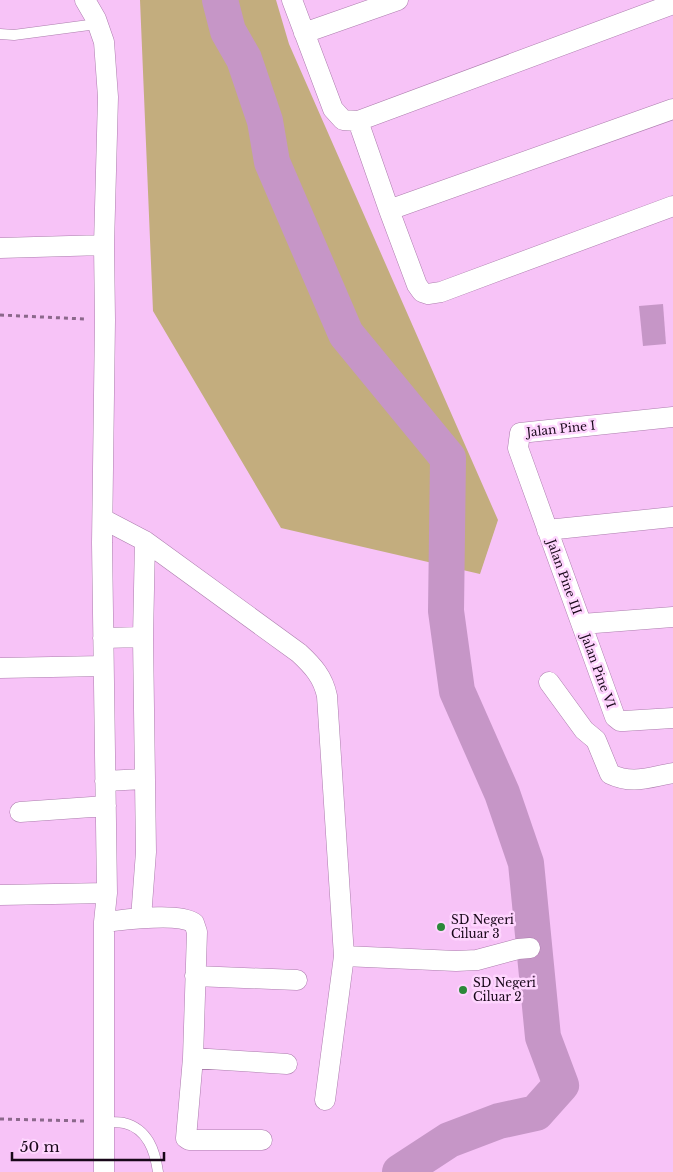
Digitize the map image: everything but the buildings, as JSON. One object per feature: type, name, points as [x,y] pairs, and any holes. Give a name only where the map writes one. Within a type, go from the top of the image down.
[{"type":"street","points":[[85,0],[96,19],[104,42],[108,97],[104,245],[103,666],[107,893],[104,922],[104,1172]]},
{"type":"street","points":[[292,0],[333,109],[343,120],[358,121],[673,4]]},
{"type":"street","points":[[304,33],[398,0]]},
{"type":"street","points":[[389,210],[673,109]]},
{"type":"street","points":[[358,121],[417,285],[422,292],[428,294],[441,292],[673,206]]},
{"type":"street","points":[[0,248],[104,245]]},
{"type":"street","name":"Jalan Pine I","points":[[547,530],[518,448],[520,433],[673,417]]},
{"type":"street","points":[[547,530],[673,517]]},
{"type":"street","points":[[103,519],[145,542],[299,653],[315,668],[324,684],[327,696],[344,956],[325,1100]]},
{"type":"street","name":"Jalan Pine III","points":[[547,530],[582,624]]},
{"type":"street","points":[[142,918],[146,852],[143,637],[145,542]]},
{"type":"street","points":[[582,624],[673,617]]},
{"type":"street","name":"Jalan Pine VI","points":[[582,624],[617,720],[673,718]]},
{"type":"street","points":[[103,638],[143,637]]},
{"type":"street","points":[[0,668],[103,666]]},
{"type":"street","points":[[549,682],[584,730],[596,740],[610,774],[622,780],[648,778],[673,773]]},
{"type":"street","points":[[105,781],[144,779]]},
{"type":"street","points":[[20,812],[106,806]]},
{"type":"street","points":[[0,895],[107,893]]},
{"type":"street","points":[[104,922],[142,918],[182,919],[194,923],[197,932],[193,1058],[186,1138],[189,1140],[262,1140]]},
{"type":"street","points":[[344,956],[456,961],[477,960],[505,952],[530,948]]},
{"type":"street","points":[[195,976],[297,980]]},
{"type":"street","points":[[193,1058],[287,1064]]},
{"type":"lane","points":[[0,34],[14,35],[89,24],[96,19]]},
{"type":"lane","points":[[104,1122],[125,1124],[137,1130],[148,1139],[156,1154],[158,1172]]},
{"type":"path","points":[[0,316],[105,320]]},
{"type":"path","points":[[0,1119],[104,1122]]},
{"type":"shaded area","points":[[140,0],[276,0],[289,44],[498,520],[480,574],[281,528],[153,311]]},
{"type":"shaded area","points":[[663,304],[666,344],[643,346],[639,306]]},
{"type":"waterway","points":[[220,0],[228,31],[244,59],[265,121],[272,162],[346,334],[448,458],[446,611],[457,691],[502,793],[526,863],[543,1037],[561,1085],[536,1113],[499,1121],[449,1140],[400,1172]]},
{"type":"place","name":"SD Negeri Ciluar 3","points":[[441,927]]},
{"type":"place","name":"SD Negeri Ciluar 2","points":[[463,990]]}]
